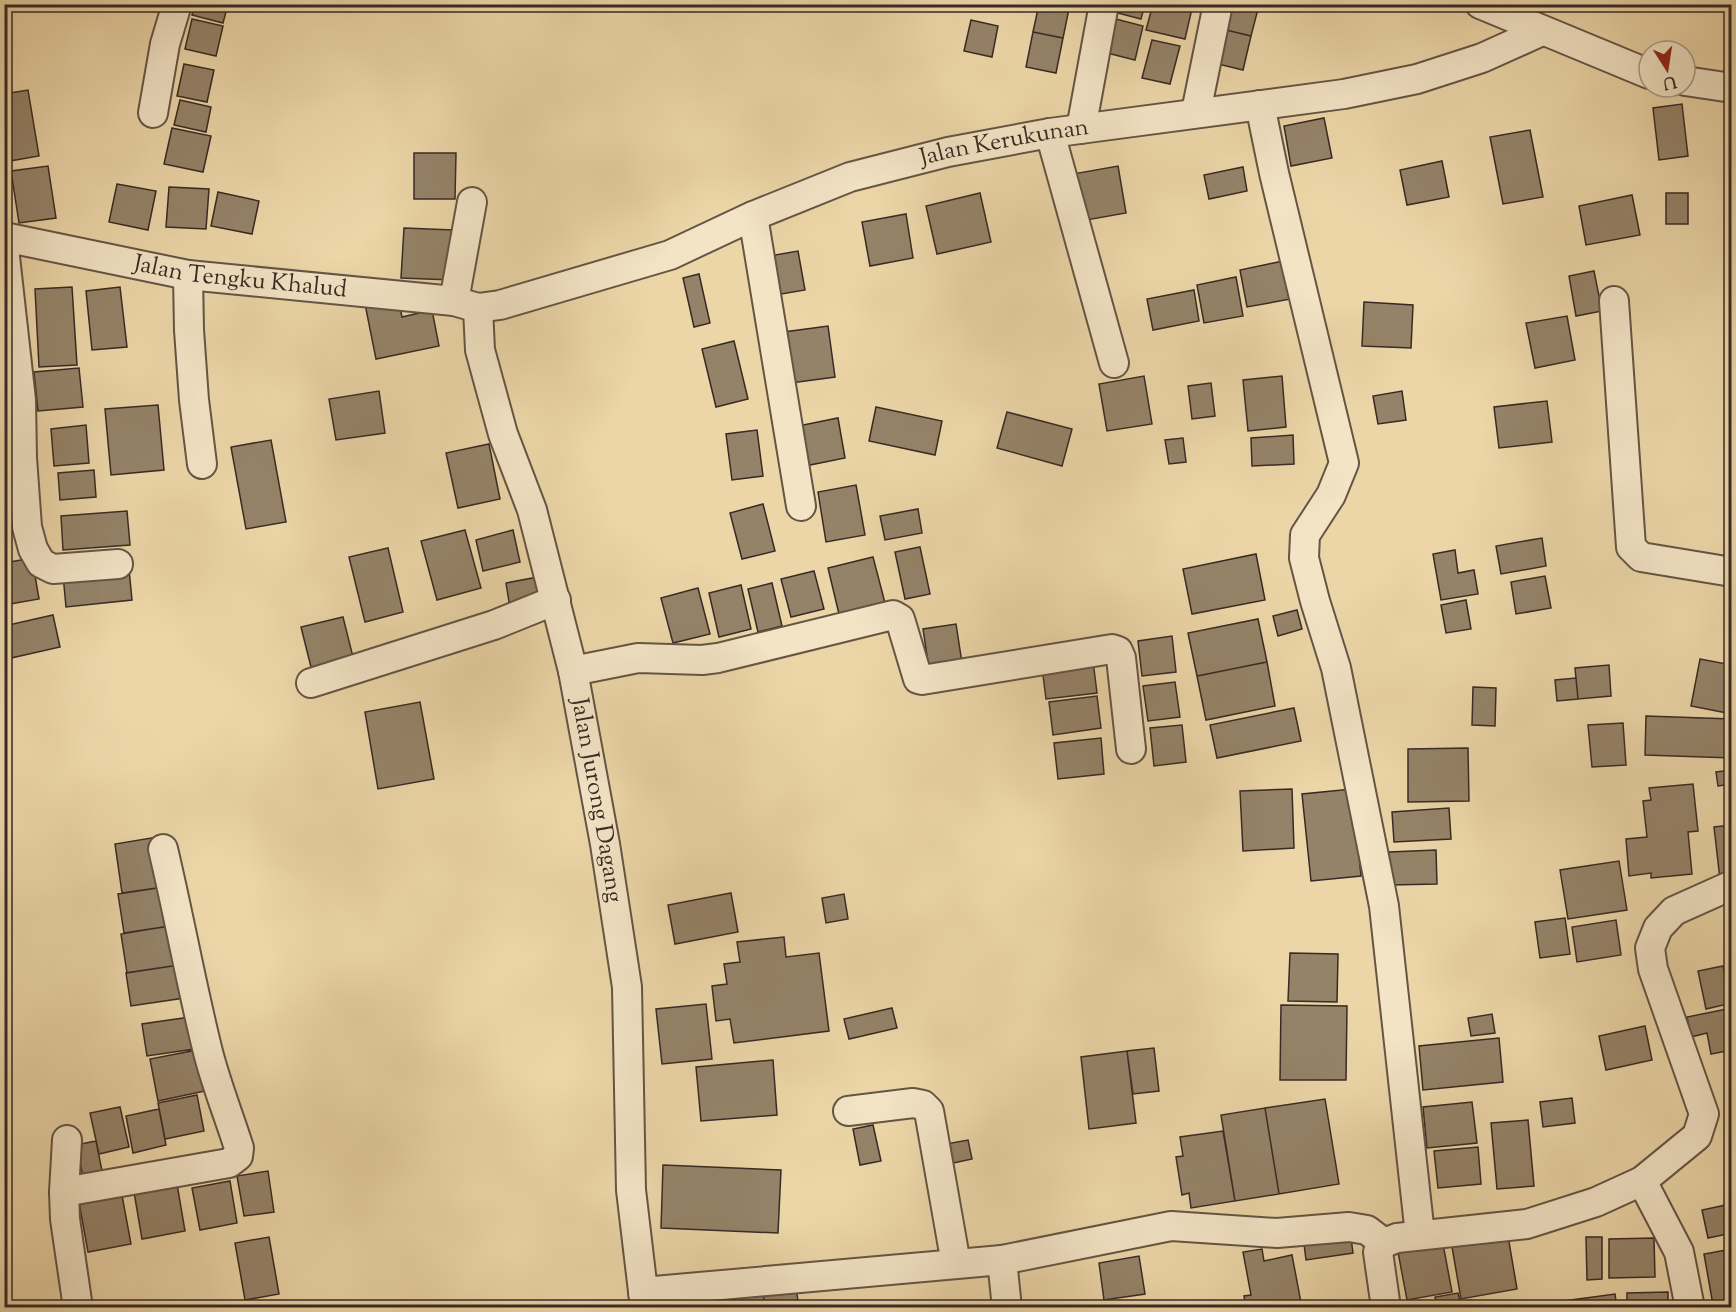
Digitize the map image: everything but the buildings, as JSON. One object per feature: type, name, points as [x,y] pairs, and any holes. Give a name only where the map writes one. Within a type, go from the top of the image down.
[{"type":"street","points":[[153,113],[165,44],[177,4]]},
{"type":"street","points":[[1081,129],[1104,4]]},
{"type":"street","points":[[1196,112],[1218,4]]},
{"type":"street","points":[[1480,4],[1637,69]]},
{"type":"street","name":"Jalan Kerukunan","points":[[466,304],[500,305],[670,255],[753,216],[850,177],[948,152],[1050,133],[1344,94],[1417,79],[1482,58],[1542,31]]},
{"type":"street","points":[[1697,83],[1731,88]]},
{"type":"street","points":[[1260,105],[1274,173],[1344,463],[1331,495],[1305,535],[1304,558],[1336,668],[1384,906],[1420,1235]]},
{"type":"street","points":[[1050,133],[1114,363]]},
{"type":"street","name":"Jalan Jurong Dagang","points":[[472,202],[466,304],[503,434],[532,510],[556,600],[573,671],[605,844],[627,987],[631,1190],[644,1300]]},
{"type":"street","points":[[753,216],[801,506]]},
{"type":"street","name":"Jalan Tengku Khalud","points":[[4,237],[188,275],[466,304]]},
{"type":"street","points":[[4,248],[21,400],[27,527],[33,549],[41,563],[53,569],[118,564]]},
{"type":"street","points":[[188,275],[193,388],[202,464]]},
{"type":"street","points":[[1614,301],[1631,546],[1641,557],[1731,572]]},
{"type":"street","points":[[311,683],[494,625],[556,600]]},
{"type":"street","points":[[573,671],[638,657],[702,660],[718,658],[893,615],[900,619],[918,679],[922,680],[1112,649],[1118,651],[1121,658],[1131,749]]},
{"type":"street","points":[[64,1192],[229,1163],[238,1156],[239,1148],[208,1053],[163,849]]},
{"type":"street","points":[[1386,1308],[1378,1252],[1384,1243],[1397,1238],[1527,1224],[1596,1202],[1642,1181],[1696,1136],[1704,1114],[1653,969],[1650,948],[1658,928],[1674,911],[1731,885]]},
{"type":"street","points":[[848,1111],[913,1103],[923,1104],[929,1112],[957,1264]]},
{"type":"street","points":[[67,1140],[65,1219],[78,1308]]},
{"type":"street","points":[[1642,1181],[1679,1252],[1690,1308]]},
{"type":"street","points":[[644,1300],[1002,1260],[1171,1226],[1277,1233],[1349,1227],[1367,1230],[1384,1243]]},
{"type":"street","points":[[1002,1260],[1007,1308]]}]
